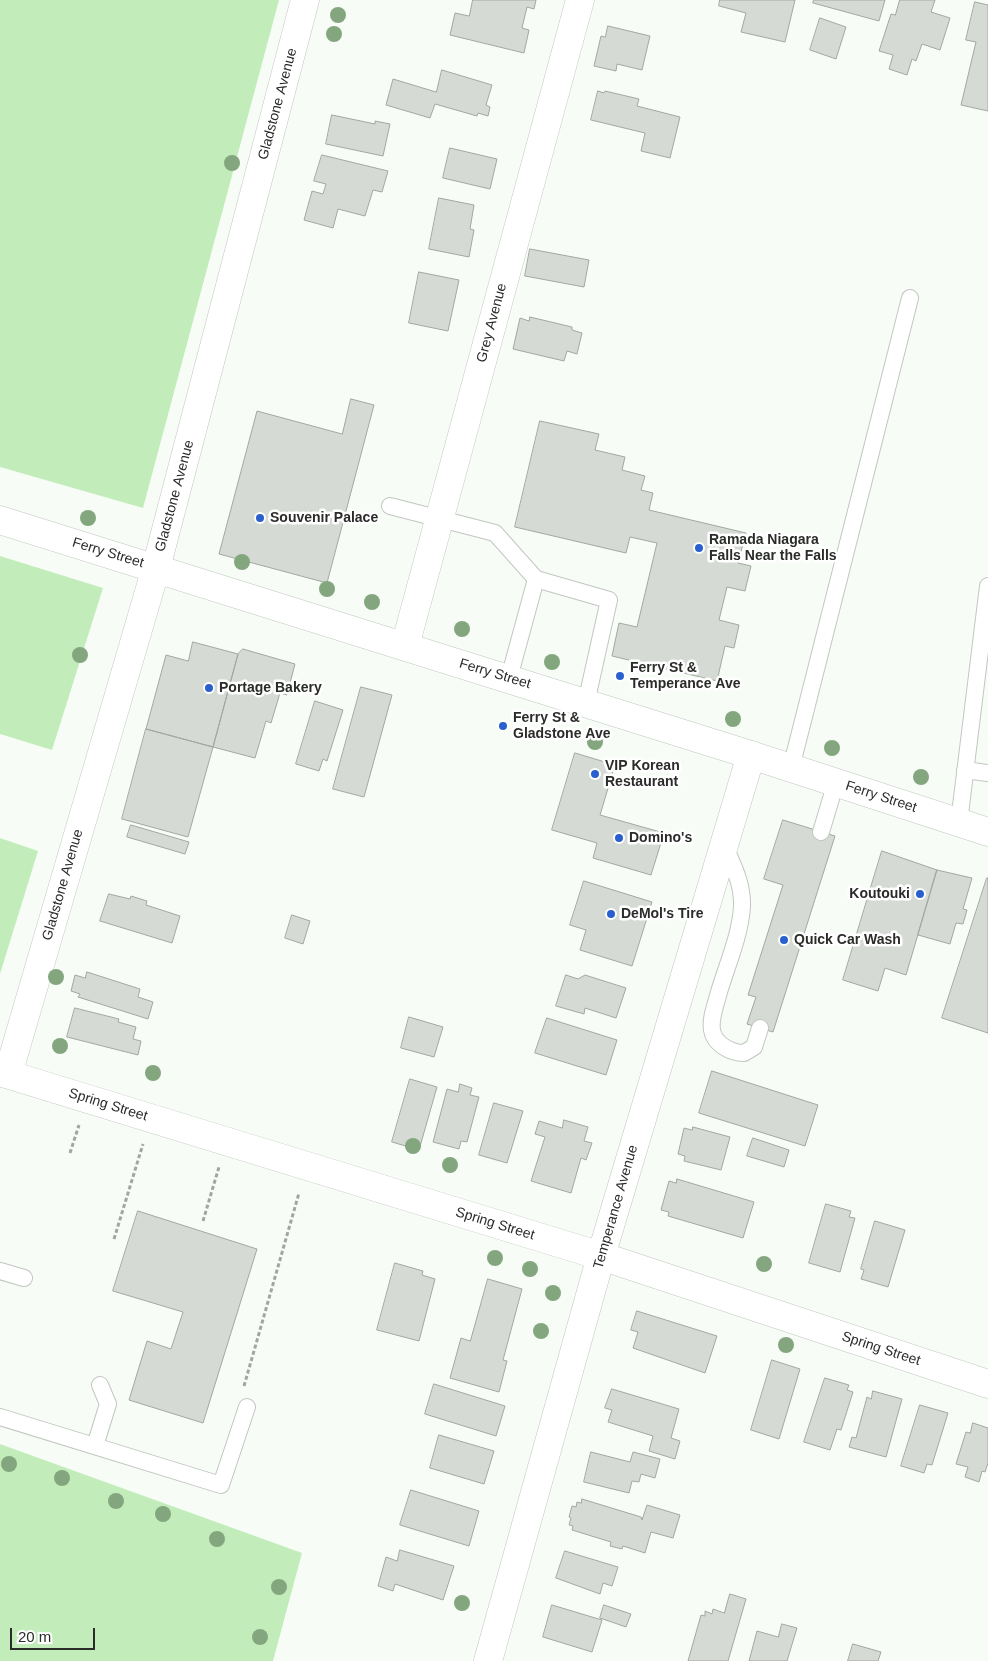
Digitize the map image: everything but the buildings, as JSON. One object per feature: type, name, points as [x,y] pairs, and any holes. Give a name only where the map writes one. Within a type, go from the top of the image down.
[{"type":"street","name":"Gladstone Avenue","points":[[4,1073],[156,568],[305,0]]},
{"type":"street","name":"Grey Avenue","points":[[405,646],[580,0]]},
{"type":"street","name":"Ferry Street","points":[[0,520],[509,678],[988,832]]},
{"type":"street","name":"Temperance Avenue","points":[[488,1661],[601,1256],[751,755]]},
{"type":"street","name":"Spring Street","points":[[4,1073],[601,1256],[988,1384]]},
{"type":"lane","points":[[791,768],[910,298]]},
{"type":"lane","points":[[390,506],[495,533],[536,579],[609,600],[586,703]]},
{"type":"lane","points":[[509,678],[536,579]]},
{"type":"lane","points":[[959,822],[988,586]]},
{"type":"lane","points":[[965,770],[988,773]]},
{"type":"lane","points":[[821,832],[836,782]]},
{"type":"lane","points":[[724,844],[742,891],[742,909],[714,1011],[712,1032],[715,1038],[729,1050],[744,1053],[754,1047],[760,1028]]},
{"type":"lane","points":[[0,1271],[24,1278]]},
{"type":"lane","points":[[94,1446],[108,1404],[100,1385]]},
{"type":"lane","points":[[0,1417],[221,1485],[247,1407]]},
{"type":"path","points":[[114,1239],[152,1118]]},
{"type":"path","points":[[202,1221],[227,1141]]},
{"type":"path","points":[[247,1407],[243,1383],[307,1166]]},
{"type":"green space","points":[[0,0],[279,0],[143,508],[0,467]]},
{"type":"green space","points":[[0,556],[103,588],[52,750],[0,734]]},
{"type":"green space","points":[[0,838],[38,851],[0,974]]},
{"type":"green space","points":[[0,1444],[302,1553],[273,1661],[0,1661]]},
{"type":"place","name":"Souvenir Palace","points":[[260,518]]},
{"type":"place","name":"Ramada Niagara Falls Near the Falls","points":[[699,548]]},
{"type":"place","name":"Ferry St & Temperance Ave","points":[[620,676]]},
{"type":"place","name":"Portage Bakery","points":[[209,688]]},
{"type":"place","name":"Ferry St & Gladstone Ave","points":[[503,726]]},
{"type":"place","name":"VIP Korean Restaurant","points":[[595,774]]},
{"type":"place","name":"Domino's","points":[[619,838]]},
{"type":"place","name":"Koutouki","points":[[920,894]]},
{"type":"place","name":"DeMol's Tire","points":[[611,914]]},
{"type":"place","name":"Quick Car Wash","points":[[784,940]]}]
